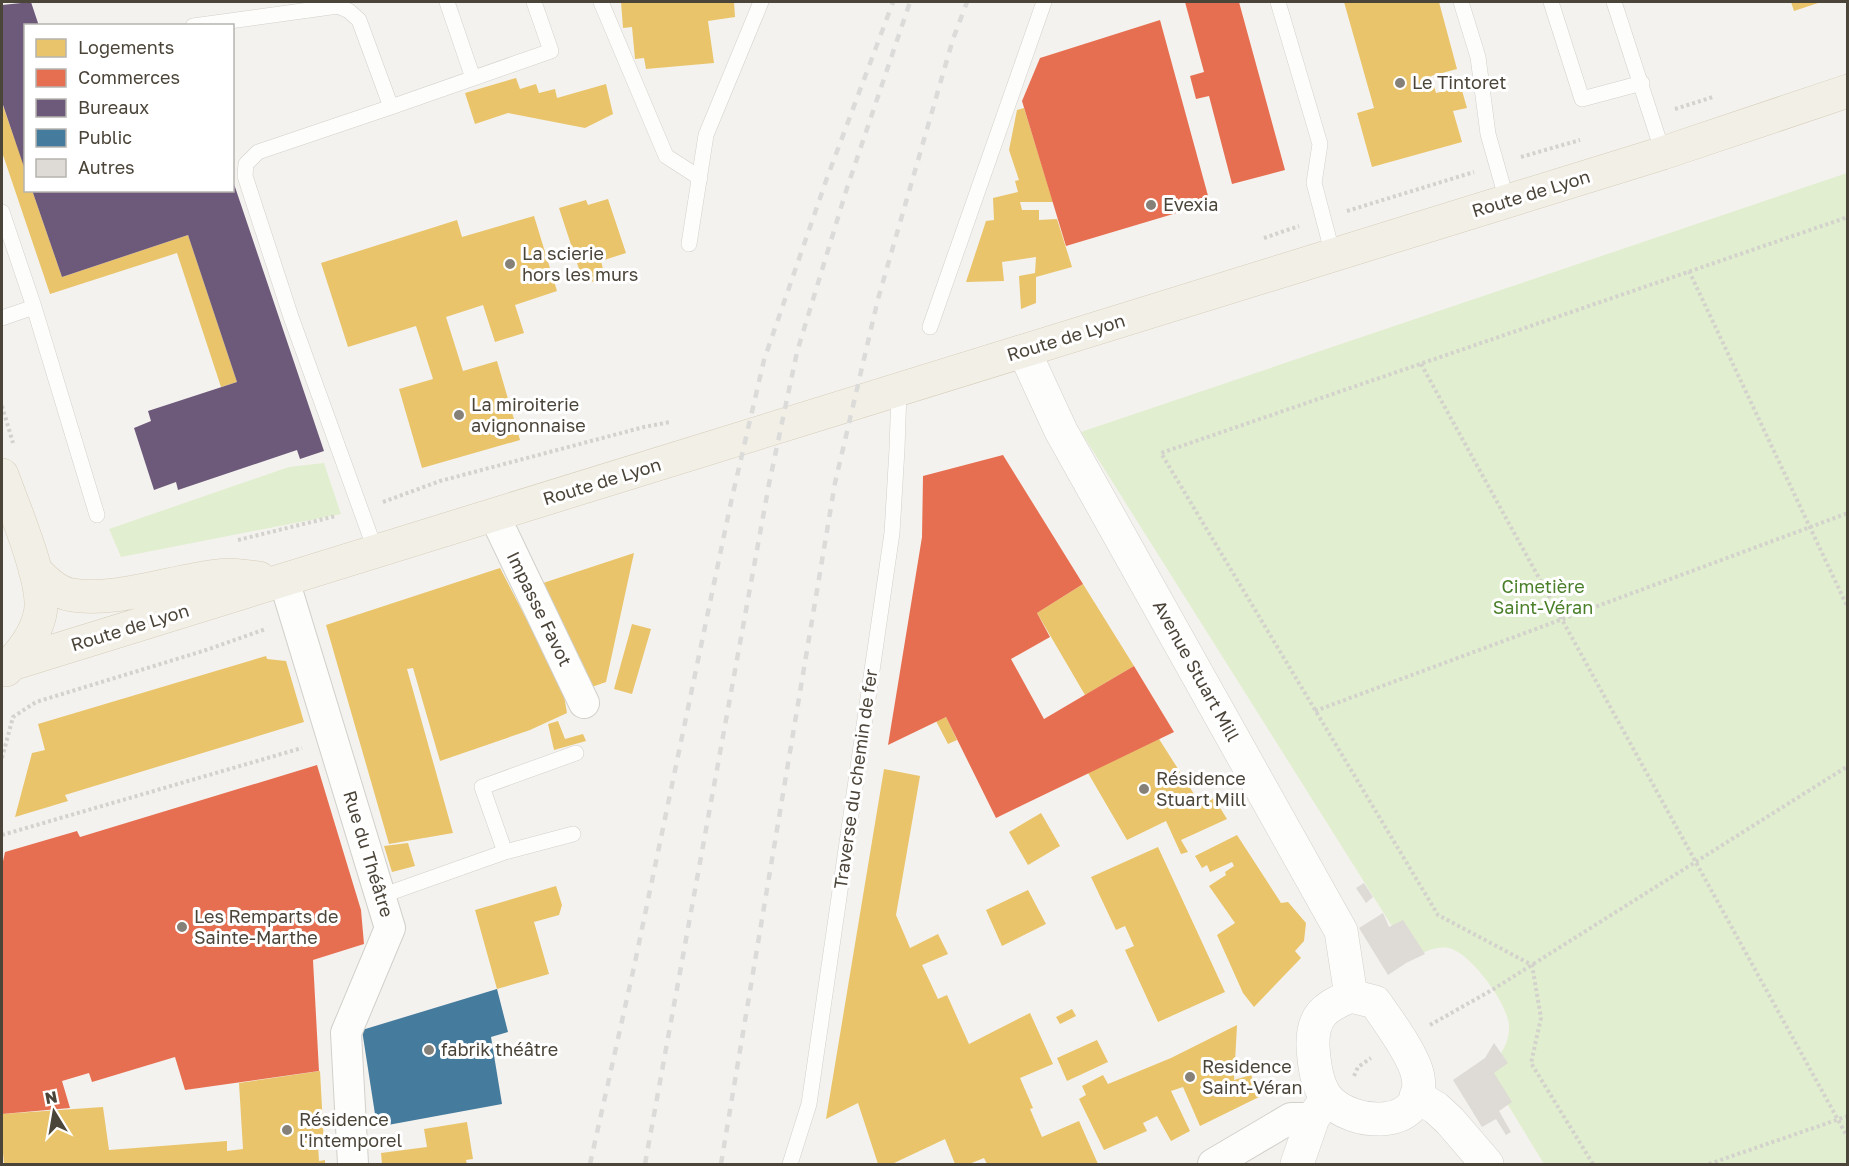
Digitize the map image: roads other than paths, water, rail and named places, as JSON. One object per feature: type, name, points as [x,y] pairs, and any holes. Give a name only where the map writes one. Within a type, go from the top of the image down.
[{"type":"main road","name":"Route de Lyon","points":[[4,667],[1664,153],[1848,91]]},
{"type":"main road","points":[[4,667],[28,644],[41,612],[35,570],[8,462]]},
{"type":"main road","name":"Route de Lyon","points":[[35,570],[50,586],[70,595],[81,596],[124,593],[228,575],[284,580]]},
{"type":"street","name":"Avenue Stuart Mill","points":[[1024,351],[1061,431],[1341,931],[1351,996]]},
{"type":"street","name":"Impasse Favot","points":[[494,515],[584,703]]},
{"type":"street","name":"Rue du Théâtre","points":[[284,580],[390,928],[346,1033],[352,1164]]},
{"type":"street","points":[[1226,1161],[1291,1118],[1320,1108],[1340,1110],[1356,1117],[1383,1120],[1405,1113],[1416,1096],[1419,1080],[1416,1066],[1375,1002],[1351,996],[1322,1011],[1313,1038],[1320,1108],[1297,1164]]},
{"type":"street","points":[[1416,1096],[1436,1108],[1450,1121],[1487,1164]]},
{"type":"lane","points":[[447,2],[473,78]]},
{"type":"lane","points":[[375,552],[288,306],[245,176],[246,164],[258,152],[551,51],[534,2]]},
{"type":"lane","points":[[601,2],[666,156],[700,178]]},
{"type":"lane","points":[[690,244],[706,135],[761,2]]},
{"type":"lane","points":[[930,327],[1044,2]]},
{"type":"lane","points":[[1278,2],[1320,144],[1314,183],[1333,255]]},
{"type":"lane","points":[[1461,2],[1478,57],[1488,134],[1507,201]]},
{"type":"lane","points":[[1551,2],[1582,99],[1642,83]]},
{"type":"lane","points":[[1614,2],[1664,153]]},
{"type":"lane","points":[[207,24],[338,6],[359,20],[391,107]]},
{"type":"lane","points":[[2,212],[34,307],[96,515]]},
{"type":"lane","points":[[2,318],[34,307]]},
{"type":"lane","name":"Traverse du chemin de fer","points":[[790,1164],[809,1104],[892,533],[899,390]]},
{"type":"lane","points":[[505,852],[482,787],[576,753]]},
{"type":"lane","points":[[381,896],[505,852],[573,834]]},
{"type":"railway","points":[[590,1164],[634,967],[731,502],[764,360],[827,178],[893,2]]},
{"type":"railway","points":[[645,1164],[769,484],[797,352],[847,188],[910,2]]},
{"type":"railway","points":[[721,1164],[835,483],[878,299],[953,39],[967,2]]},
{"type":"place","name":"Le Tintoret","points":[[1400,83]]},
{"type":"place","name":"Evexia","points":[[1151,205]]},
{"type":"place","name":"La scierie hors les murs","points":[[510,264]]},
{"type":"place","name":"La miroiterie avignonnaise","points":[[459,415]]},
{"type":"place","name":"Résidence Stuart Mill","points":[[1144,789]]},
{"type":"place","name":"Les Remparts de Sainte-Marthe","points":[[182,927]]},
{"type":"place","name":"fabrik théâtre","points":[[429,1050]]},
{"type":"place","name":"Residence Saint-Véran","points":[[1190,1077]]},
{"type":"place","name":"Résidence l'intemporel","points":[[287,1130]]},
{"type":"park label","name":"Cimetière Saint-Véran","points":[[1543,597]]}]
